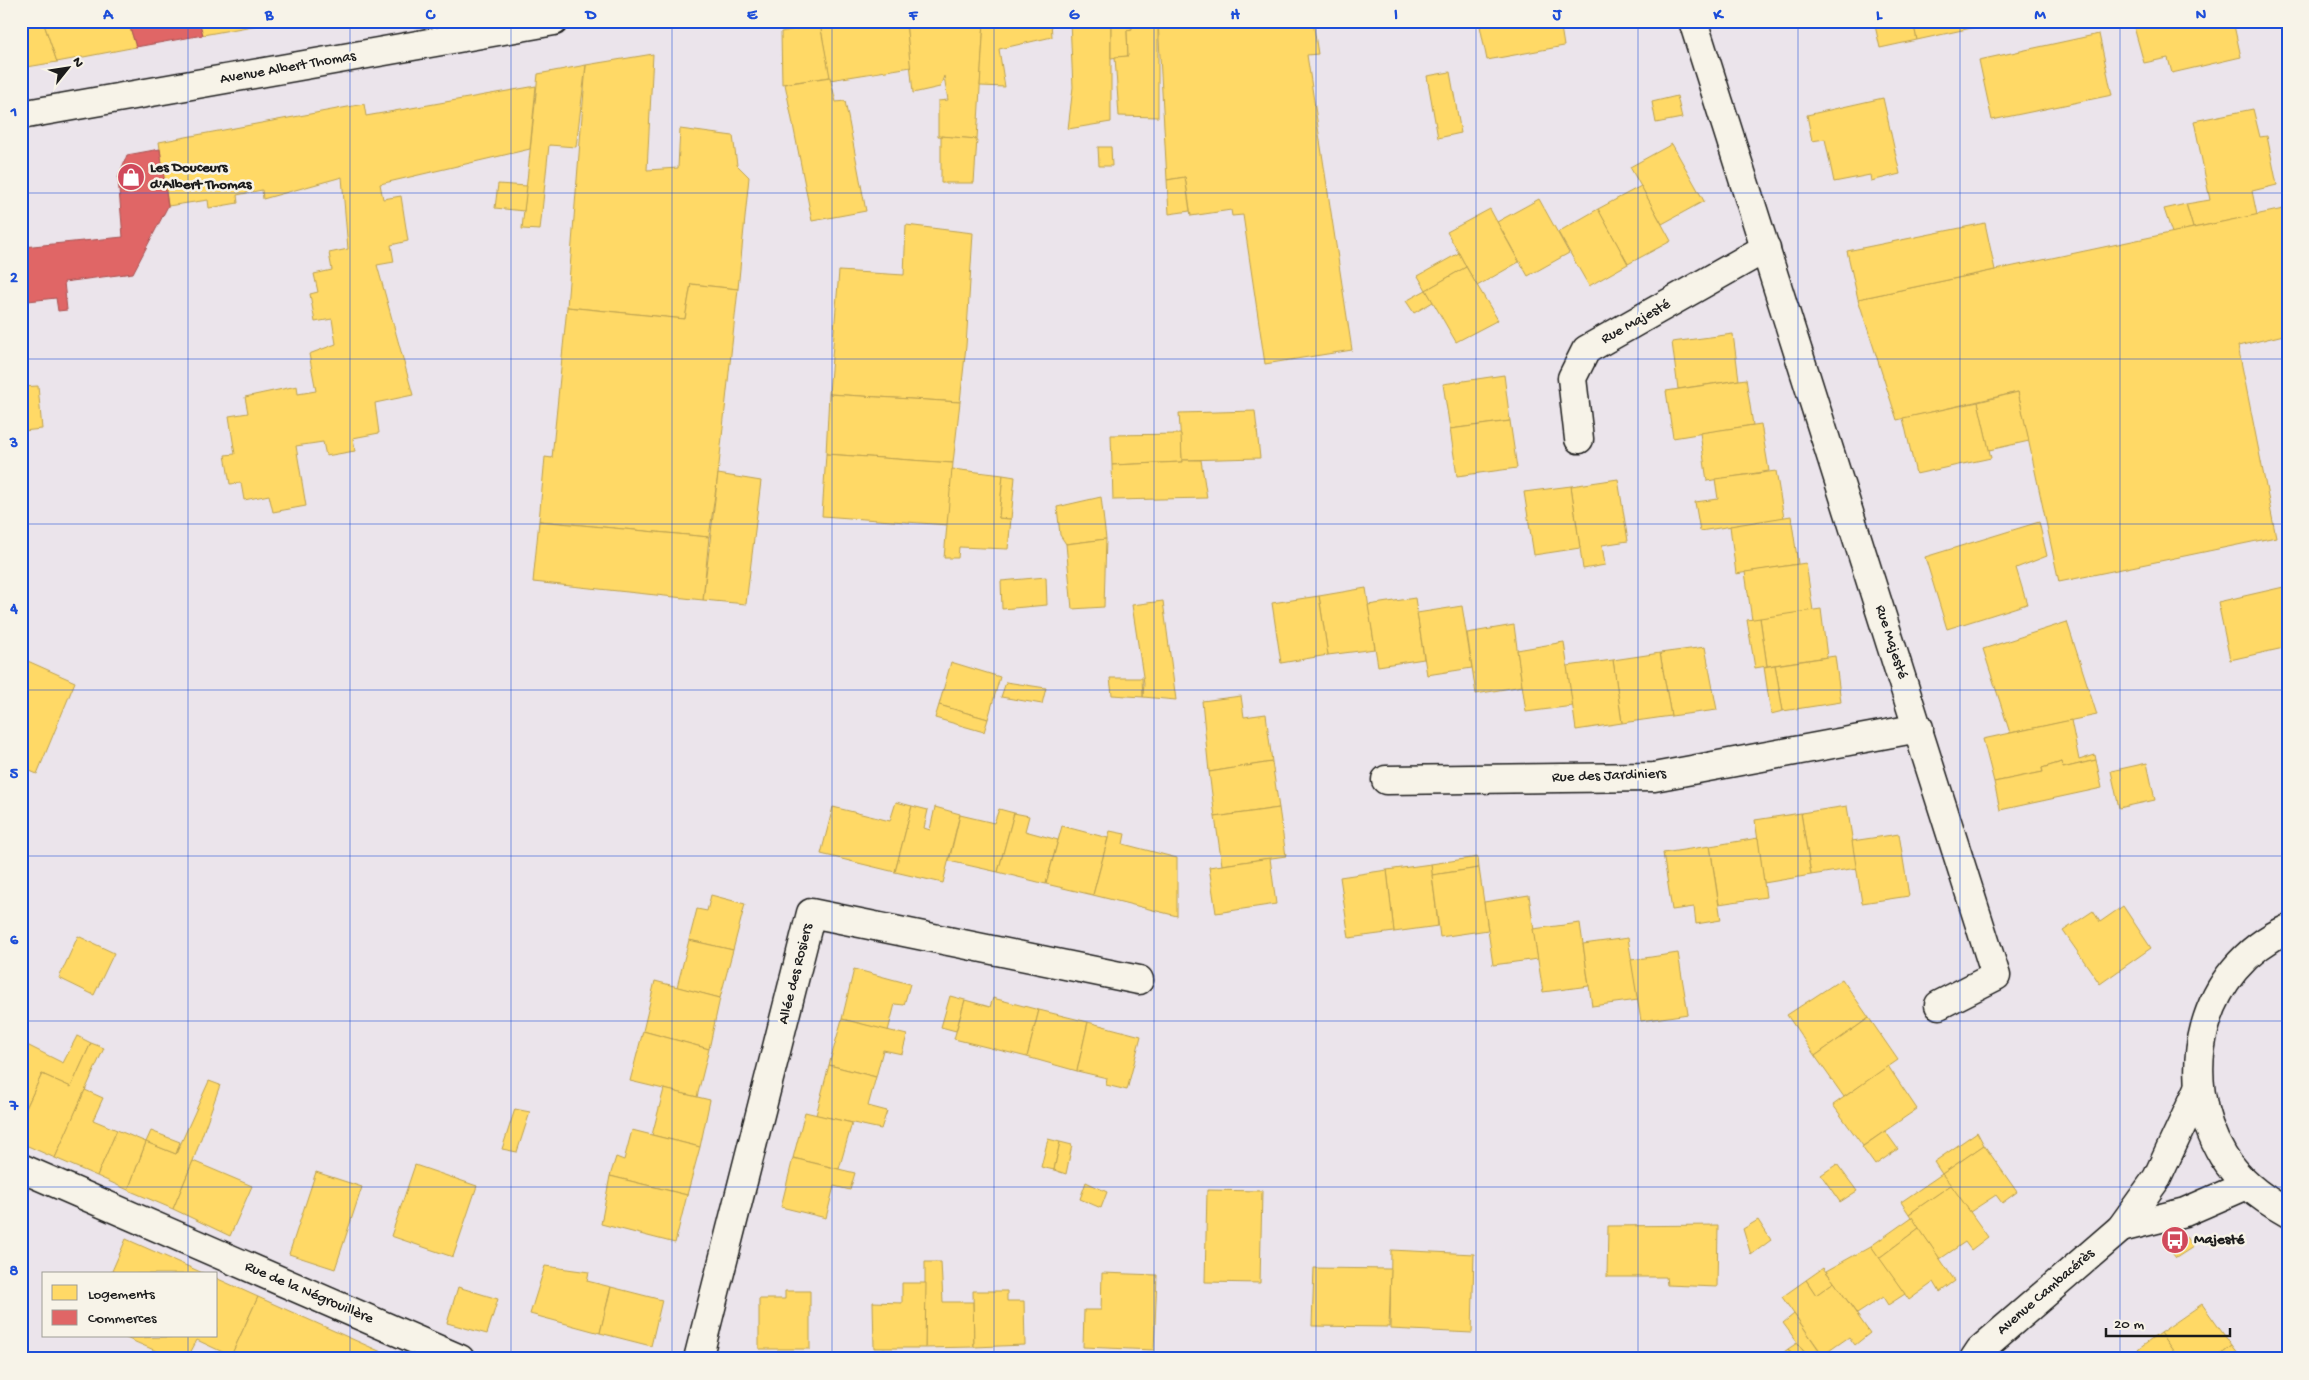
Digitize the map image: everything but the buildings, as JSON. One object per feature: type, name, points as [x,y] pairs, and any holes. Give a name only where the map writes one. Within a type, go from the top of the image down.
[{"type":"street","name":"Avenue Albert Thomas","points":[[21,115],[554,21]]},
{"type":"street","name":"Rue Majesté","points":[[1693,21],[1919,728],[1996,976],[1939,1005]]},
{"type":"street","name":"Rue Majesté","points":[[1579,439],[1572,378],[1586,350],[1766,248]]},
{"type":"street","name":"Rue des Jardiniers","points":[[1386,780],[1654,777],[1919,728]]},
{"type":"street","name":"Allée des Rosiers","points":[[698,1359],[811,913],[1139,980]]},
{"type":"street","points":[[2282,930],[2237,966],[2213,1002],[2200,1044],[2199,1088],[2207,1123],[2223,1156],[2247,1185],[2269,1202],[2288,1213]]},
{"type":"street","name":"Avenue Cambacérès","points":[[1974,1359],[1980,1350],[2121,1228],[2157,1178],[2199,1088]]},
{"type":"street","name":"Rue de la Négrouillère","points":[[21,1168],[460,1359]]},
{"type":"street","name":"Avenue Cambacérès","points":[[2121,1228],[2184,1212],[2247,1185]]},
{"type":"place","name":"Les Douceurs d'Albert Thomas","points":[[131,177]]},
{"type":"place","name":"Majesté","points":[[2175,1240]]}]
